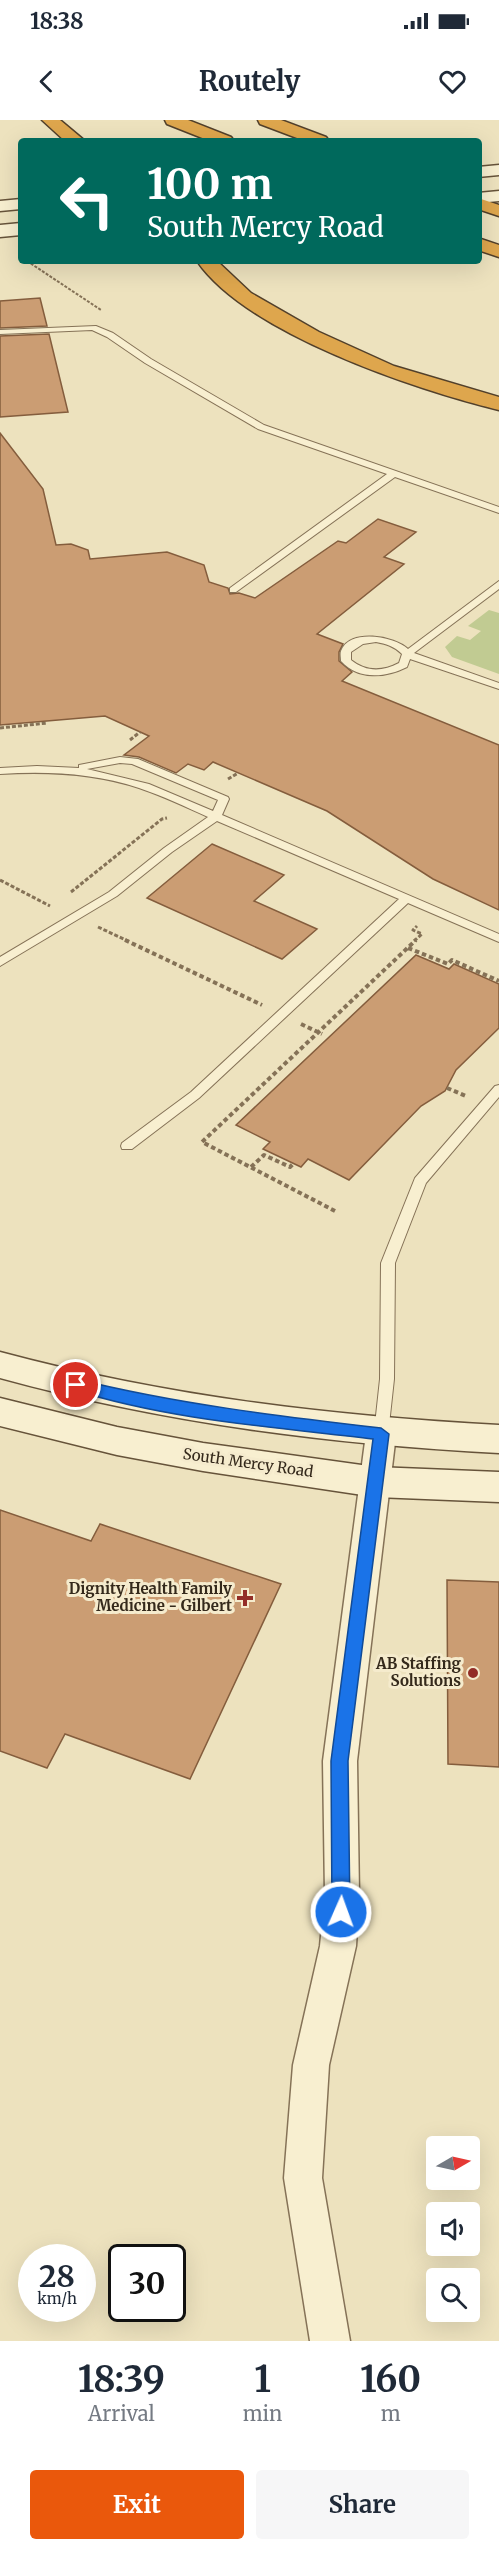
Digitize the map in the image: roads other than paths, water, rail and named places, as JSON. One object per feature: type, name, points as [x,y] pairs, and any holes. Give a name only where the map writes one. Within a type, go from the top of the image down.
[{"type":"highway","points":[[50,120],[72,138]]},
{"type":"highway","points":[[173,120],[218,138]]},
{"type":"highway","points":[[266,120],[312,138]]},
{"type":"highway","points":[[482,205],[499,212]]},
{"type":"highway","points":[[482,245],[499,251]]},
{"type":"highway","points":[[209,264],[244,297],[312,336],[387,370],[499,404]]},
{"type":"main road","points":[[482,172],[499,170]]},
{"type":"main road","points":[[482,198],[499,196]]},
{"type":"main road","points":[[0,206],[18,204]]},
{"type":"main road","points":[[0,231],[18,230]]},
{"type":"main road","points":[[0,1365],[135,1400],[207,1413],[381,1434],[499,1439]]},
{"type":"main road","name":"South Mercy Road","points":[[0,1412],[117,1441],[182,1453],[376,1482],[499,1487]]},
{"type":"street","points":[[330,2341],[303,2178],[311,2065],[338,1946],[342,1894],[340,1761],[381,1434]]},
{"type":"lane","points":[[0,332],[93,328],[110,335],[247,421],[499,510]]},
{"type":"lane","points":[[233,591],[394,473]]},
{"type":"lane","points":[[499,584],[407,654],[403,665],[387,672],[377,673],[357,669],[346,661],[344,656],[349,646],[357,642],[376,639],[396,644],[407,654],[499,686]]},
{"type":"lane","points":[[0,962],[113,894],[216,817],[224,799],[134,761],[120,760],[70,770]]},
{"type":"lane","points":[[0,771],[70,770],[112,775],[499,938]]},
{"type":"lane","points":[[128,1146],[195,1095],[407,898]]},
{"type":"lane","points":[[381,1434],[387,1379],[388,1263],[420,1180],[499,1089]]},
{"type":"place","name":"Dignity Health Family Medicine - Gilbert","points":[[245,1598]]},
{"type":"place","name":"AB Staffing Solutions","points":[[473,1673]]}]
